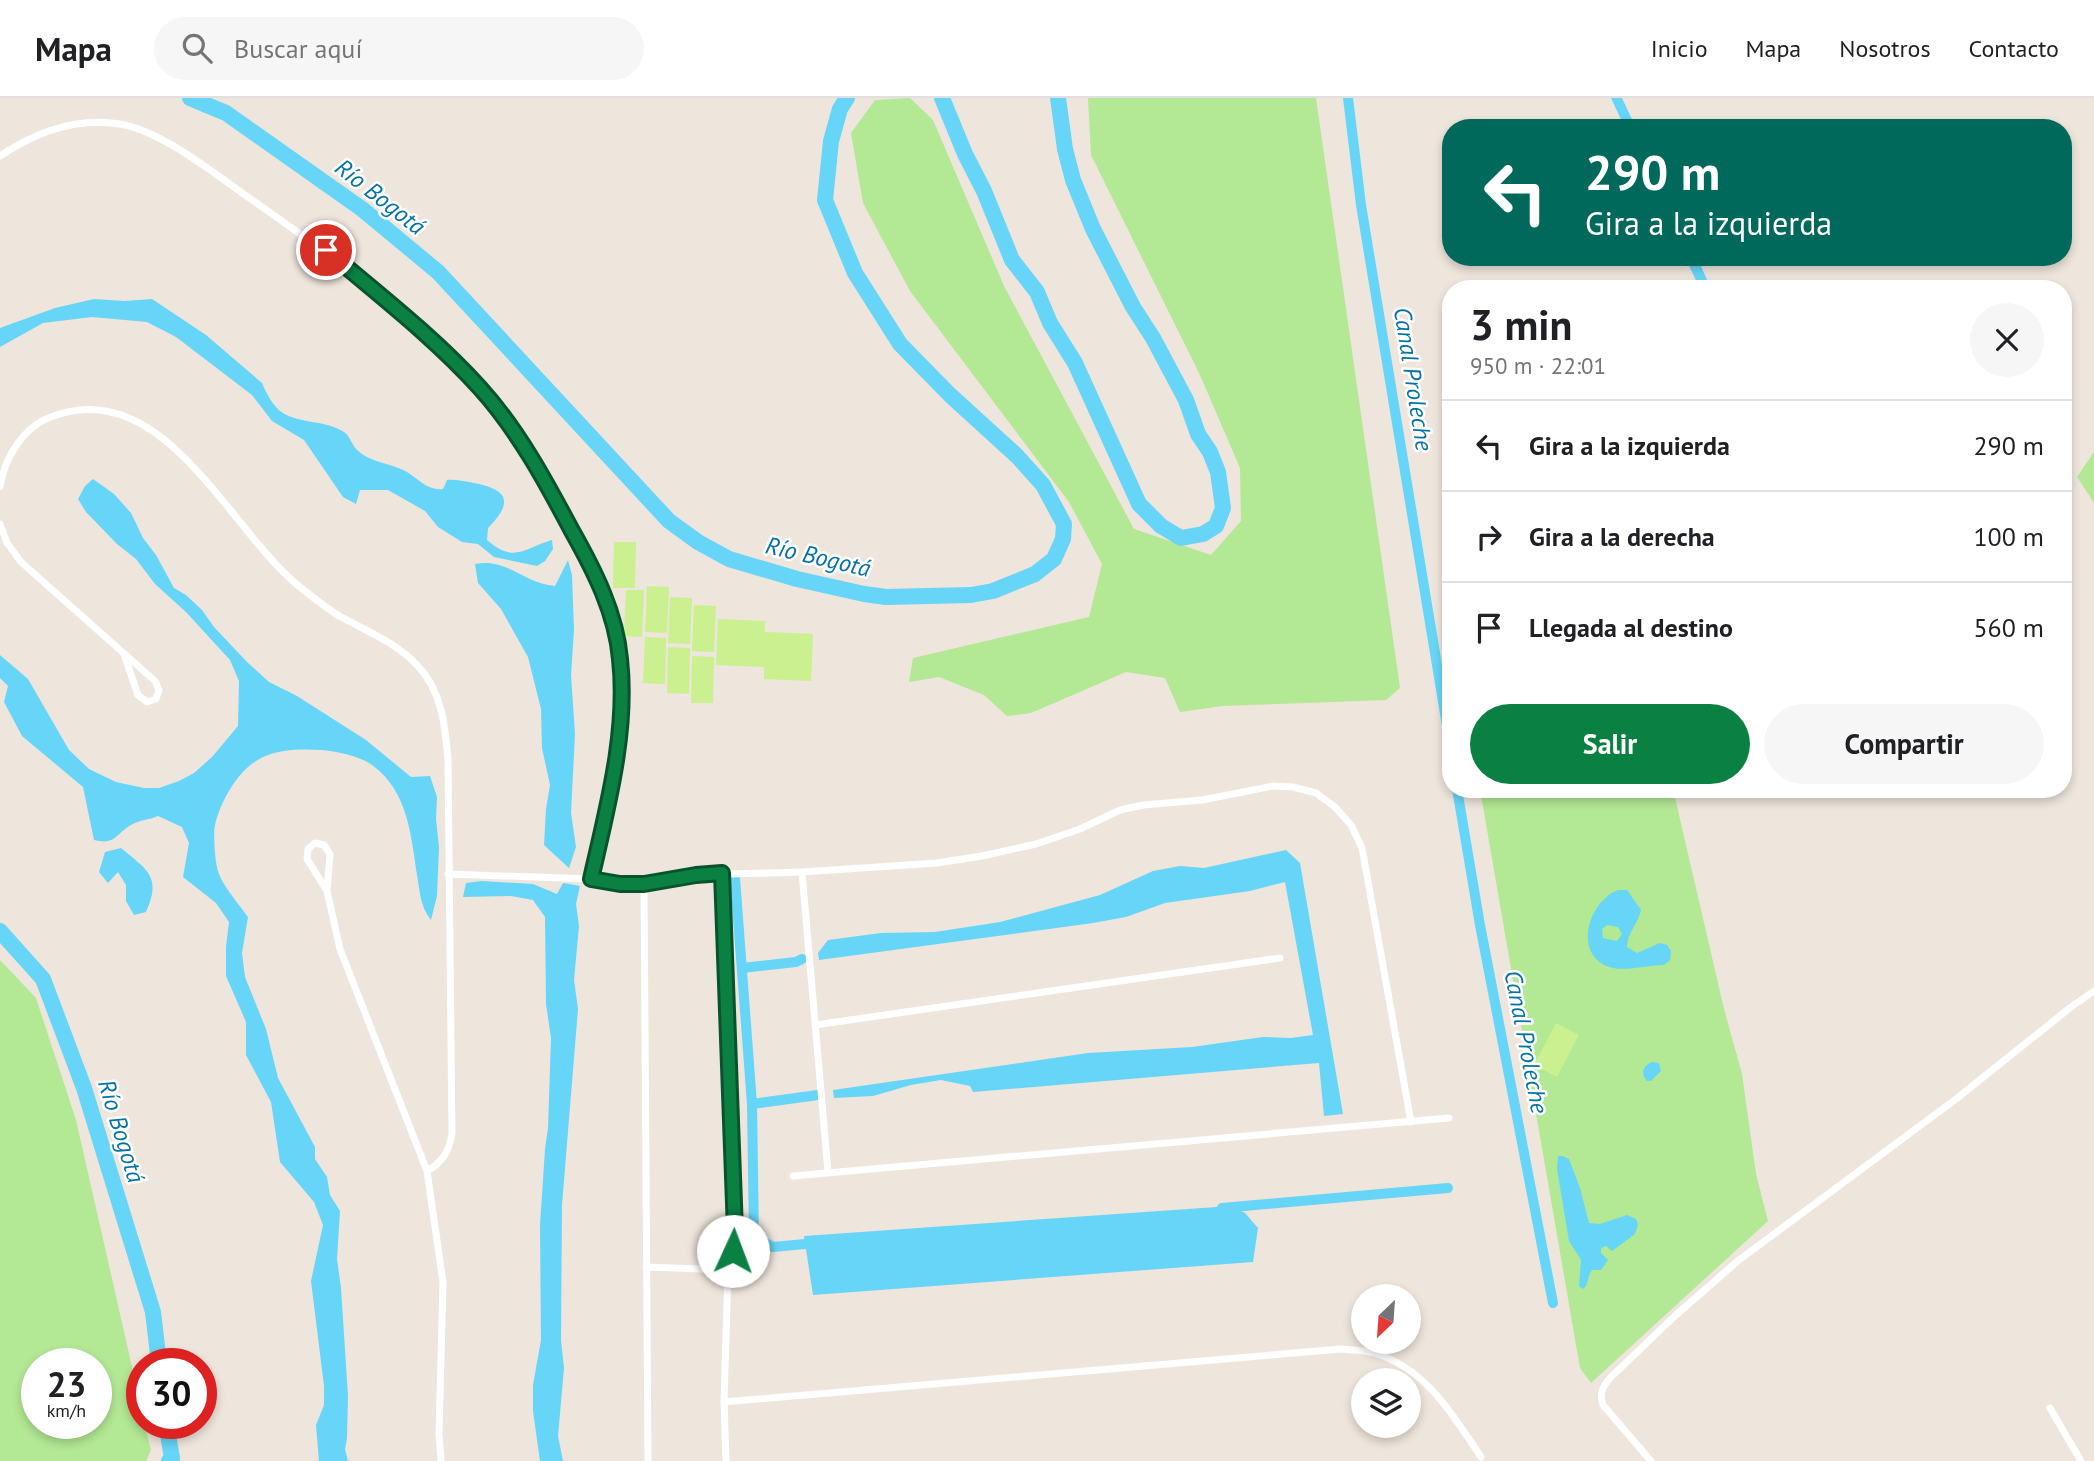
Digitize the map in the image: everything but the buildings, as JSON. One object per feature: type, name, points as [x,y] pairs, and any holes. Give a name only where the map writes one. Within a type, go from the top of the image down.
[{"type":"street","points":[[0,156],[49,129],[92,121],[124,124],[170,144],[326,250],[412,322],[481,389],[526,450],[596,574],[610,614],[620,657],[622,706],[618,742],[591,879]]},
{"type":"street","points":[[0,487],[2,472],[12,451],[29,432],[47,418],[71,410],[95,410],[126,415],[140,422],[182,457],[212,487],[291,580],[337,614],[396,647],[418,665],[429,681],[438,698],[444,720],[448,759],[452,1134],[445,1156],[428,1171]]},
{"type":"street","points":[[0,524],[7,543],[21,562],[155,681],[159,690],[156,699],[147,702],[138,695],[124,654]]},
{"type":"street","points":[[448,874],[591,879],[620,884],[644,884],[722,873],[802,872],[937,863],[1036,844],[1080,829],[1120,810],[1143,804],[1202,800],[1273,786],[1293,786],[1316,793],[1335,807],[1351,825],[1362,848],[1411,1122]]},
{"type":"street","points":[[327,891],[307,859],[308,849],[315,843],[324,845],[330,853],[327,891],[340,949],[428,1171],[443,1282],[439,1433],[441,1461]]},
{"type":"street","points":[[802,872],[828,1172]]},
{"type":"street","points":[[722,873],[735,1231],[728,1270],[724,1402],[726,1461]]},
{"type":"street","points":[[644,884],[648,1461]]},
{"type":"street","points":[[815,1025],[1280,958]]},
{"type":"street","points":[[1651,1461],[1603,1405],[1603,1387],[1611,1377],[1739,1260],[2094,992]]},
{"type":"street","points":[[793,1176],[1449,1118]]},
{"type":"street","points":[[646,1267],[728,1270]]},
{"type":"street","points":[[724,1402],[1341,1349],[1373,1353],[1421,1377],[1439,1395],[1482,1457]]},
{"type":"street","points":[[2050,1408],[2081,1461]]},
{"type":"green space","points":[[910,98],[933,120],[1004,286],[1134,529],[1211,555],[1241,521],[1240,468],[1200,375],[1091,155],[1088,98],[1316,98],[1400,688],[1386,700],[1222,706],[1180,712],[1165,678],[1126,672],[1031,713],[1007,716],[984,695],[939,677],[909,682],[913,658],[1089,617],[1102,564],[1069,502],[910,291],[863,203],[851,133],[875,100]]},
{"type":"green space","points":[[2094,452],[2094,503],[2077,477]]},
{"type":"green space","points":[[614,542],[636,542],[635,588],[613,588]]},
{"type":"green space","points":[[647,586],[669,587],[667,633],[645,632]]},
{"type":"green space","points":[[626,590],[644,590],[642,637],[624,636]]},
{"type":"green space","points":[[670,597],[692,598],[690,644],[668,643]]},
{"type":"green space","points":[[694,605],[716,606],[714,652],[692,651]]},
{"type":"green space","points":[[718,619],[765,621],[765,632],[813,634],[811,681],[764,679],[764,667],[716,665]]},
{"type":"green space","points":[[645,637],[666,638],[665,684],[643,683]]},
{"type":"green space","points":[[668,647],[690,648],[689,694],[667,693]]},
{"type":"green space","points":[[692,656],[714,657],[713,703],[691,703]]},
{"type":"green space","points":[[1482,798],[1675,798],[1724,1009],[1742,1074],[1756,1174],[1768,1221],[1591,1383],[1580,1368]]},
{"type":"green space","points":[[0,960],[36,998],[76,1120],[128,1348],[126,1439],[148,1439],[151,1450],[146,1461],[0,1461]]},
{"type":"green space","points":[[1556,1023],[1579,1035],[1557,1077],[1534,1065]]},
{"type":"water","points":[[1611,98],[1622,98],[1632,119],[1621,119]]},
{"type":"water","points":[[1689,266],[1701,266],[1707,280],[1696,280]]},
{"type":"water","points":[[94,299],[152,299],[206,335],[262,383],[273,404],[283,413],[337,428],[346,434],[361,454],[401,469],[431,488],[443,489],[447,480],[453,480],[481,484],[498,491],[504,502],[497,518],[488,528],[487,540],[496,547],[512,553],[552,540],[553,549],[545,561],[537,566],[494,557],[478,544],[462,542],[438,527],[425,511],[388,490],[360,490],[356,504],[343,497],[304,440],[272,421],[252,395],[176,337],[147,322],[92,317],[43,323],[0,347],[0,328],[55,308]]},
{"type":"water","points":[[93,479],[114,494],[131,513],[174,588],[202,610],[247,662],[269,682],[297,696],[366,740],[411,777],[430,776],[437,797],[437,896],[431,920],[421,899],[410,829],[400,801],[384,776],[361,759],[341,753],[314,750],[284,751],[263,757],[246,769],[232,786],[214,829],[219,873],[225,886],[248,917],[242,953],[245,977],[266,1029],[278,1078],[315,1147],[315,1159],[327,1177],[330,1195],[340,1211],[337,1259],[348,1396],[345,1449],[348,1461],[319,1461],[316,1425],[324,1405],[324,1386],[311,1281],[323,1225],[314,1202],[280,1162],[271,1102],[246,1055],[246,1022],[226,976],[229,922],[216,903],[183,877],[189,843],[182,827],[158,816],[129,826],[108,841],[94,840],[83,787],[22,736],[4,702],[8,686],[0,678],[0,655],[28,679],[69,750],[89,769],[116,782],[144,788],[159,788],[194,773],[212,757],[238,726],[239,681],[230,660],[186,612],[155,584],[136,559],[86,512],[78,499],[85,486]]},
{"type":"water","points":[[568,560],[572,575],[574,630],[571,675],[575,734],[571,813],[576,847],[569,868],[544,845],[550,785],[542,748],[541,709],[528,657],[501,609],[478,583],[475,564],[497,565],[534,581],[555,586]]},
{"type":"water","points":[[121,848],[145,868],[152,882],[151,900],[146,912],[134,915],[126,901],[126,885],[118,872],[108,883],[99,872],[105,852]]},
{"type":"water","points":[[1286,850],[1300,863],[1343,1114],[1324,1116],[1319,1063],[973,1092],[970,1086],[941,1080],[873,1096],[834,1098],[833,1090],[1088,1053],[1192,1047],[1263,1037],[1291,1038],[1313,1035],[1285,882],[1250,891],[1165,903],[1126,917],[1093,923],[819,960],[818,953],[828,940],[881,933],[935,932],[1000,922],[1100,895],[1153,871],[1180,866],[1204,868]]},
{"type":"water","points":[[482,881],[533,884],[557,894],[563,883],[580,886],[576,904],[579,926],[574,980],[578,1009],[562,1205],[561,1340],[564,1368],[558,1436],[563,1461],[540,1461],[533,1411],[533,1385],[541,1340],[540,1225],[548,1128],[551,1038],[546,1004],[545,917],[533,900],[511,896],[463,897],[466,883]]},
{"type":"water","points":[[1618,890],[1627,890],[1641,910],[1627,947],[1637,953],[1660,943],[1667,945],[1671,951],[1670,960],[1664,965],[1622,969],[1609,967],[1598,960],[1591,951],[1589,928],[1599,905]],"holes":[[[1607,925],[1618,927],[1622,934],[1617,941],[1603,938],[1602,929]]]},
{"type":"water","points":[[1652,1062],[1659,1063],[1661,1071],[1651,1081],[1647,1081],[1644,1070]]},
{"type":"water","points":[[1558,1156],[1569,1159],[1589,1223],[1600,1224],[1627,1215],[1636,1219],[1638,1225],[1635,1234],[1612,1251],[1606,1246],[1601,1248],[1601,1253],[1608,1260],[1601,1270],[1592,1270],[1583,1289],[1579,1286],[1581,1260],[1569,1241],[1557,1169]]},
{"type":"water","points":[[1231,1206],[1245,1213],[1258,1228],[1253,1262],[813,1295],[804,1236]]},
{"type":"waterway","name":"Río Bogotá","points":[[190,98],[226,113],[362,209],[438,272],[669,521],[698,542],[729,559],[797,579],[864,594],[886,597],[971,595],[993,591],[1035,574],[1054,559],[1063,539],[1064,524],[1043,485],[1017,456],[950,395],[900,344],[855,273],[825,200],[831,141],[840,109],[847,98]]},
{"type":"waterway","name":"Río Bogotá","points":[[942,98],[1012,260],[1037,292],[1050,323],[1075,363],[1139,504],[1161,526],[1181,538],[1203,534],[1216,526],[1223,508],[1218,472],[1210,452],[1198,434],[1186,400],[1133,307],[1093,229],[1073,180],[1065,149],[1058,98]]},
{"type":"waterway","name":"Canal Proleche","points":[[1348,98],[1361,205],[1442,696]]},
{"type":"waterway","name":"Canal Proleche","points":[[1459,798],[1480,925],[1553,1303]]},
{"type":"waterway","points":[[735,878],[752,1104],[754,1237],[773,1247],[816,1243]]},
{"type":"waterway","name":"Río Bogotá","points":[[0,931],[43,979],[84,1088],[153,1312],[157,1348]]},
{"type":"waterway","points":[[742,968],[802,959]]},
{"type":"waterway","points":[[752,1104],[818,1095]]},
{"type":"waterway","points":[[1222,1208],[1448,1188]]},
{"type":"waterway","name":"Río Bogotá","points":[[169,1439],[172,1458],[169,1461]]},
{"type":"route","points":[[326,250],[412,322],[481,389],[526,450],[596,574],[610,614],[620,657],[622,706],[610,791],[591,879],[620,884],[644,884],[722,873],[735,1231],[733,1251]]}]
